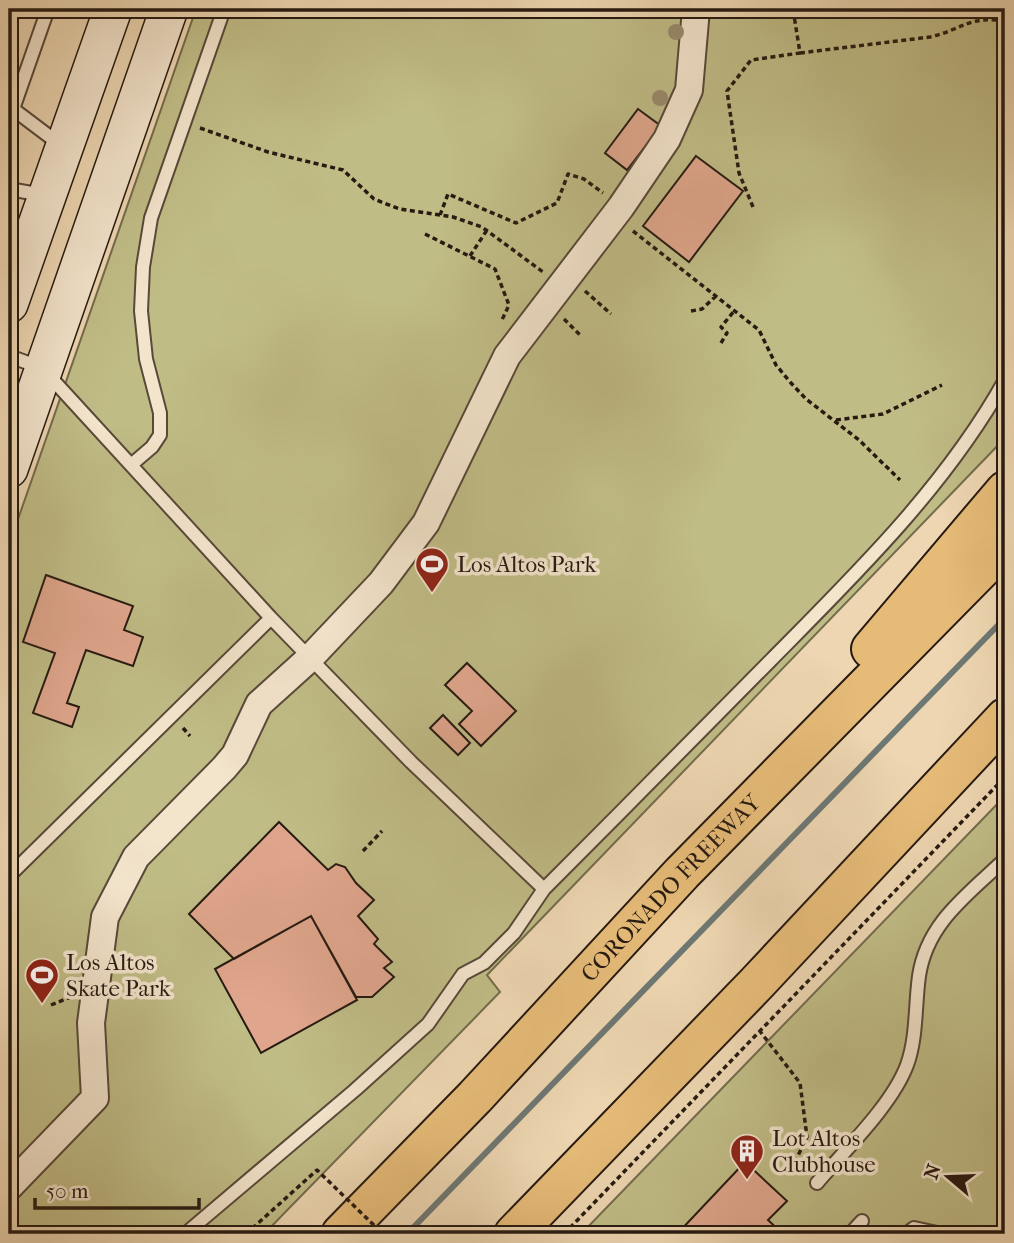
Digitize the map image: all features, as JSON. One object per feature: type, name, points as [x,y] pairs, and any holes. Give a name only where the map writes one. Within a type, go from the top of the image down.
[{"type":"highway","points":[[682,873],[1005,491]]},
{"type":"highway","name":"CORONADO FREEWAY","points":[[341,1234],[475,1097],[682,873],[1005,545]]},
{"type":"highway","points":[[514,1234],[756,985],[1005,718]]},
{"type":"highway","points":[[756,985],[1005,741]]},
{"type":"main road","points":[[9,304],[113,9]]},
{"type":"main road","points":[[9,469],[25,362],[169,9]]},
{"type":"street","points":[[9,1187],[94,1098],[91,1023],[105,917],[136,857],[224,768],[234,755],[259,704],[310,658],[381,583],[426,523],[507,356],[618,212],[667,139],[689,90],[696,9]]},
{"type":"lane","points":[[48,9],[13,109],[64,148]]},
{"type":"lane","points":[[131,465],[152,447],[160,435],[160,413],[146,359],[141,311],[143,267],[151,218],[224,9]]},
{"type":"lane","points":[[9,189],[47,196]]},
{"type":"lane","points":[[25,362],[131,465],[271,618],[411,762],[544,889]]},
{"type":"lane","points":[[185,1234],[355,1090],[428,1024],[463,974],[484,963],[514,933],[544,889],[807,624],[923,500],[993,402],[1005,380]]},
{"type":"lane","points":[[9,876],[271,618]]},
{"type":"lane","points":[[817,1183],[890,1097],[908,1064],[919,973],[927,945],[945,916],[1005,859]]},
{"type":"lane","points":[[850,1234],[862,1222]]},
{"type":"lane","points":[[906,1234],[914,1228],[942,1234]]},
{"type":"path","points":[[793,9],[800,53]]},
{"type":"path","points":[[753,207],[739,173],[727,91],[751,60],[930,37],[945,34],[965,22],[982,19],[1005,21]]},
{"type":"path","points":[[200,128],[268,152],[343,170],[374,199],[400,209],[466,221],[487,230],[611,314]]},
{"type":"path","points":[[440,215],[449,194],[516,223],[557,203],[568,174],[584,179],[618,212],[759,330],[776,365],[790,383],[806,399],[836,420],[900,480]]},
{"type":"path","points":[[470,256],[487,230]]},
{"type":"path","points":[[425,234],[495,269],[509,305],[497,329]]},
{"type":"path","points":[[691,311],[702,309],[717,295]]},
{"type":"path","points":[[721,343],[727,333],[721,327],[735,310]]},
{"type":"path","points":[[836,420],[883,414],[942,385]]},
{"type":"path","points":[[565,1234],[1005,777]]},
{"type":"path","points":[[363,851],[382,831]]},
{"type":"path","points":[[759,1030],[800,1083],[807,1137],[794,1164]]},
{"type":"path","points":[[246,1234],[317,1170],[383,1234]]},
{"type":"shaded area","name":"Los Altos Park","points":[[196,9],[1005,9],[1005,438],[487,975],[500,992],[264,1234],[9,1234],[9,545]]},
{"type":"shaded area","points":[[1005,796],[1005,1234],[581,1234]]},
{"type":"building","points":[[638,109],[661,126],[627,170],[605,153]]},
{"type":"building","points":[[696,156],[743,191],[689,262],[643,226]]},
{"type":"building","points":[[46,575],[133,606],[124,630],[143,637],[133,666],[86,650],[67,703],[79,707],[72,727],[33,713],[55,653],[23,642]]},
{"type":"building","points":[[467,663],[516,711],[481,746],[459,724],[472,711],[445,685]]},
{"type":"building","points":[[443,715],[470,743],[458,755],[430,728]]},
{"type":"building","points":[[279,822],[328,870],[336,864],[345,867],[356,883],[374,900],[358,916],[378,939],[374,944],[392,962],[384,968],[394,977],[372,997],[356,997],[311,916],[234,959],[189,914]]},
{"type":"building","points":[[311,916],[357,1000],[261,1053],[215,969]]},
{"type":"building","name":"Lot Altos Clubhouse","points":[[745,1162],[787,1201],[768,1220],[783,1234],[677,1234]]},
{"type":"waterway","points":[[407,1234],[1005,618]]},
{"type":"place","name":"Los Altos Park","points":[[432,594]]},
{"type":"place","name":"Los Altos Skate Park","points":[[42,1005]]},
{"type":"place","name":"Lot Altos Clubhouse","points":[[747,1181]]}]
